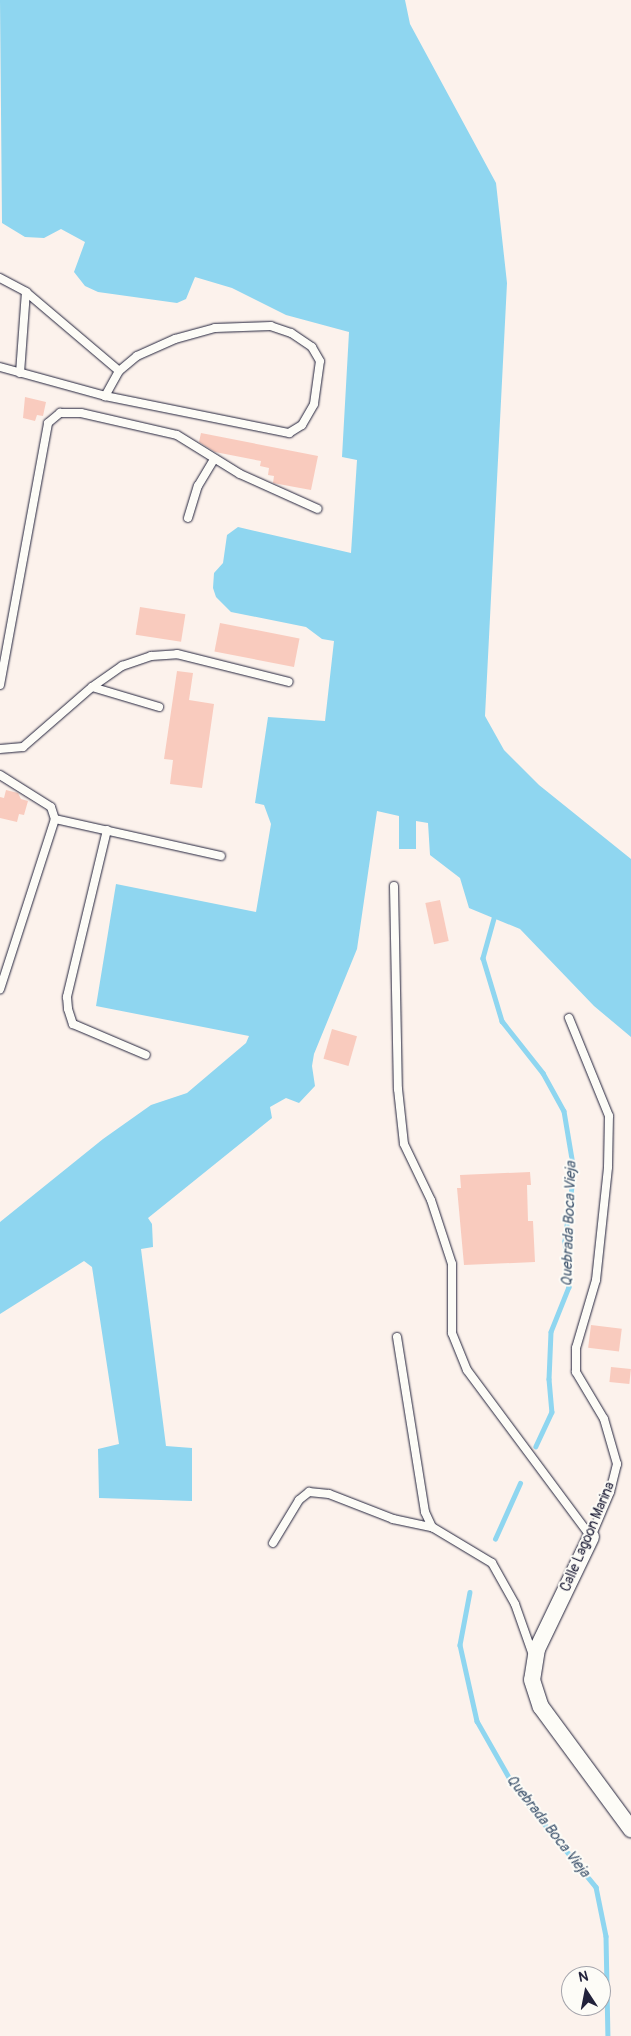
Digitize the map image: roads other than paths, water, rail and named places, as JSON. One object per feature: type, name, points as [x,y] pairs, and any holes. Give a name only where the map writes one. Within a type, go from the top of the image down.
[{"type":"street","name":"Calle Lagoon Marina","points":[[591,1537],[537,1649],[532,1680],[541,1707],[631,1829]]},
{"type":"lane","points":[[0,278],[26,292],[119,371]]},
{"type":"lane","points":[[20,372],[26,292]]},
{"type":"lane","points":[[0,367],[105,396],[289,433],[302,425],[314,404],[320,360],[312,347],[291,332],[271,326],[215,328],[175,339],[137,356],[119,371],[105,396]]},
{"type":"lane","points":[[0,685],[48,423],[60,413],[81,413],[177,436],[240,474],[318,509]]},
{"type":"lane","points":[[188,518],[198,486],[214,459]]},
{"type":"lane","points":[[0,749],[23,747],[92,687],[122,666],[151,656],[177,654],[289,682]]},
{"type":"lane","points":[[92,687],[159,707]]},
{"type":"lane","points":[[0,774],[51,807],[55,818],[0,989]]},
{"type":"lane","points":[[55,818],[221,856]]},
{"type":"lane","points":[[107,830],[67,997],[68,1009],[73,1024],[146,1055]]},
{"type":"lane","points":[[394,886],[398,1090],[404,1144],[431,1200],[452,1264],[452,1333],[467,1370],[522,1448],[591,1537]]},
{"type":"lane","name":"Calle Lagoon Marina","points":[[569,1018],[609,1116],[608,1167],[596,1280],[576,1348],[576,1372],[604,1419],[616,1464],[610,1492],[591,1537]]},
{"type":"lane","points":[[397,1337],[425,1512],[432,1527]]},
{"type":"lane","points":[[273,1543],[299,1500],[309,1492],[329,1494],[393,1519],[432,1527],[492,1563],[515,1604],[535,1661]]},
{"type":"water","points":[[0,0],[405,0],[410,24],[496,183],[507,283],[485,716],[504,750],[539,785],[631,859],[631,1037],[594,1006],[520,929],[469,908],[460,878],[430,855],[428,823],[416,821],[416,849],[399,849],[399,816],[377,811],[357,949],[314,1054],[312,1066],[315,1086],[299,1103],[286,1098],[270,1107],[272,1118],[148,1218],[152,1224],[153,1247],[141,1249],[166,1446],[192,1448],[192,1501],[99,1498],[98,1449],[119,1444],[92,1267],[84,1261],[0,1314],[0,1222],[103,1139],[151,1105],[187,1093],[246,1043],[249,1036],[96,1006],[116,884],[256,912],[271,824],[264,805],[255,803],[268,717],[325,721],[334,641],[322,639],[306,627],[231,612],[216,597],[213,588],[214,573],[223,563],[227,535],[238,527],[351,553],[357,460],[342,457],[349,332],[286,315],[232,288],[195,277],[186,299],[177,303],[98,292],[85,286],[74,272],[85,242],[61,229],[44,238],[25,237],[2,223]]},
{"type":"waterway","name":"Quebrada Boca Vieja","points":[[495,915],[483,958],[502,1021],[543,1073],[564,1111],[574,1171],[565,1241],[569,1287],[551,1332],[549,1379],[552,1412],[536,1446]]},
{"type":"waterway","name":"Quebrada Boca Vieja","points":[[495,1539],[520,1483]]},
{"type":"waterway","name":"Quebrada Boca Vieja","points":[[470,1592],[460,1645],[477,1721],[515,1788],[596,1887],[606,1936],[608,2036]]}]
